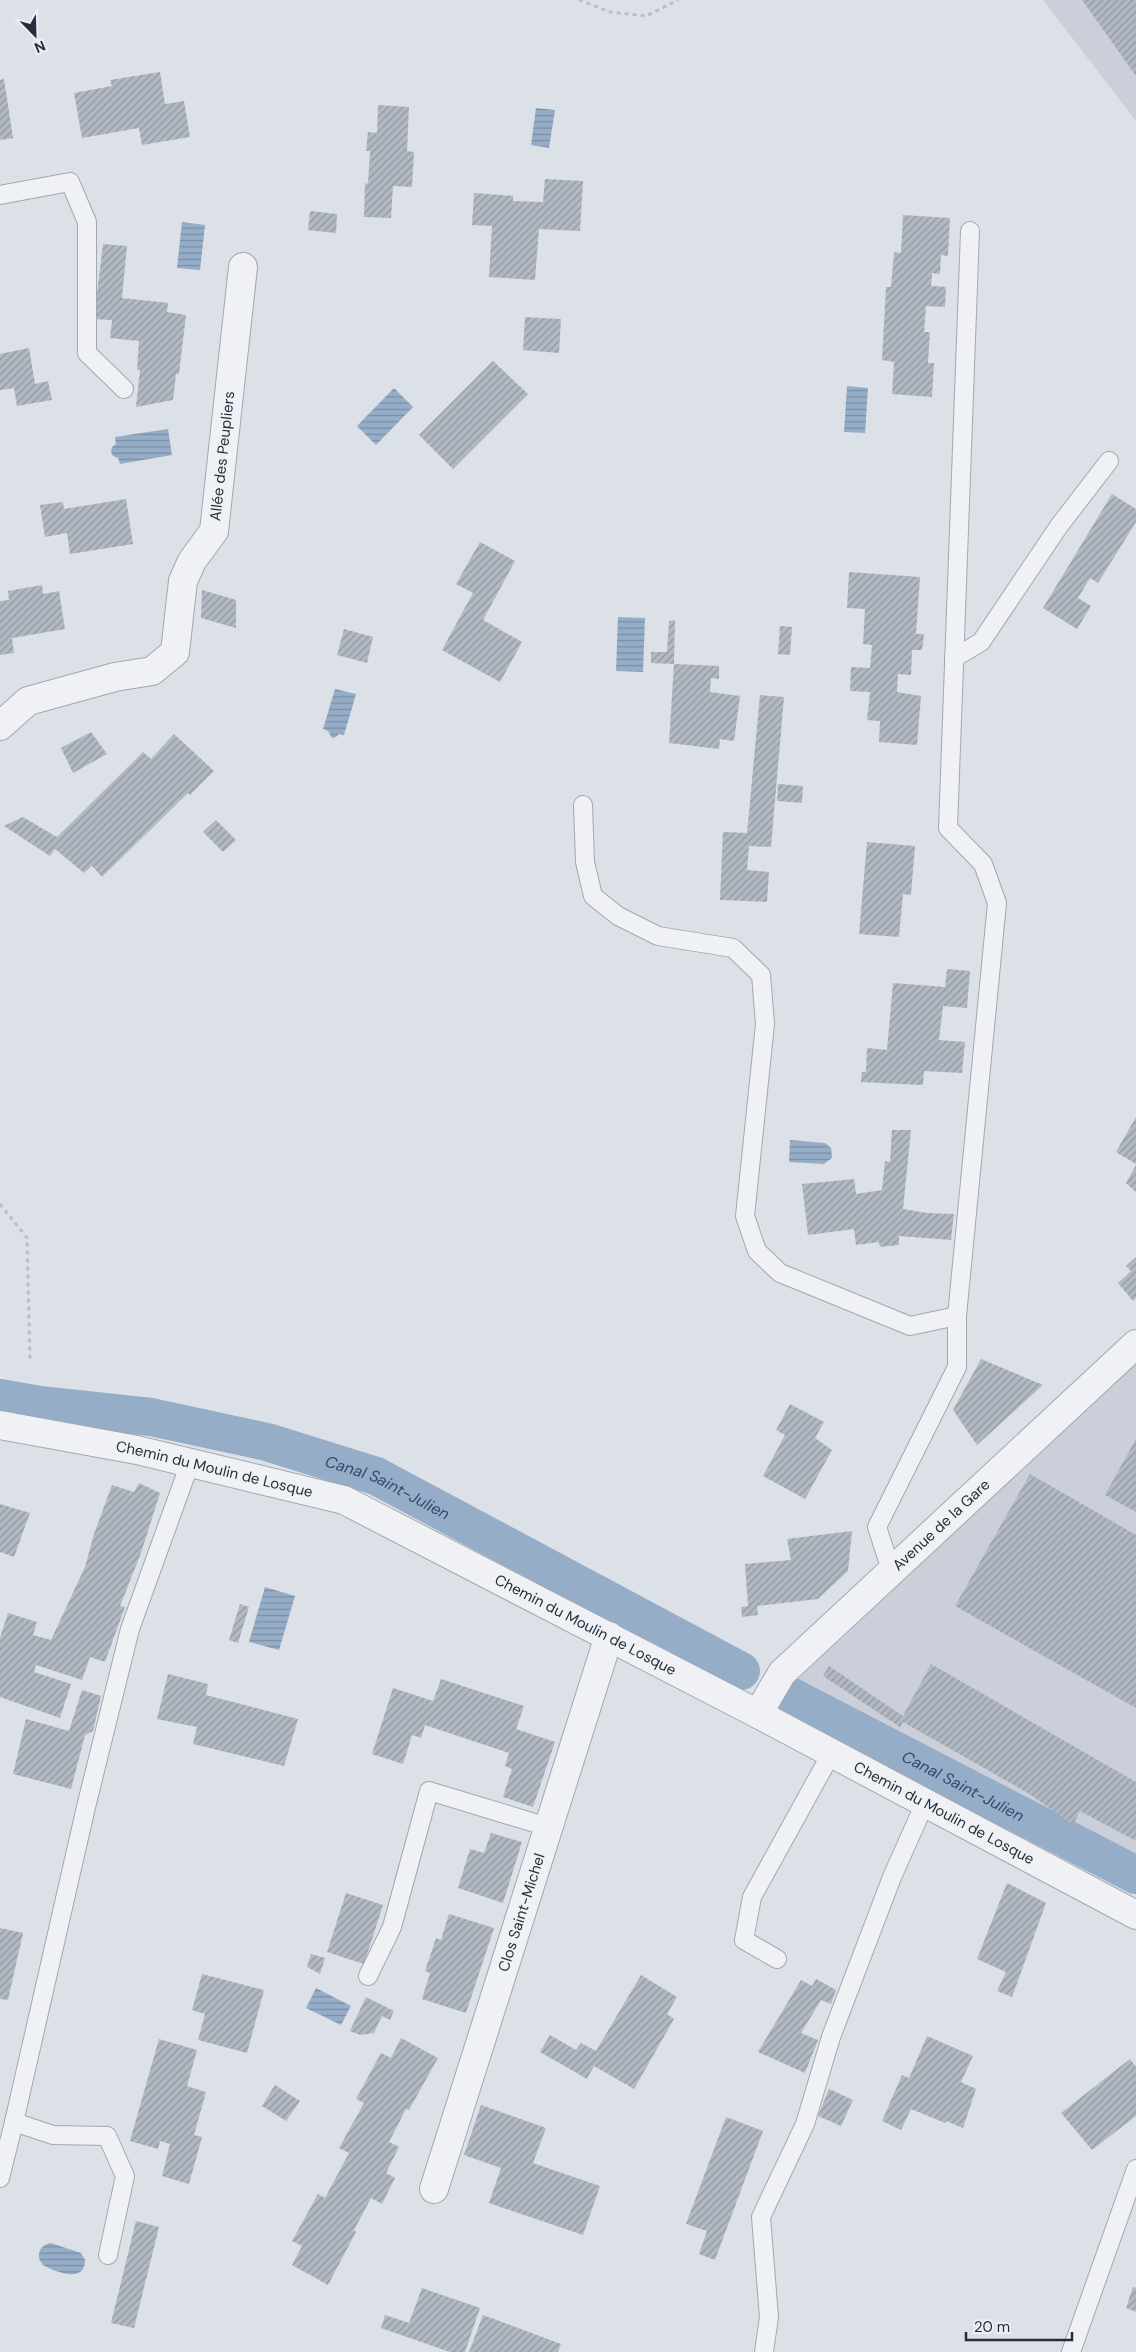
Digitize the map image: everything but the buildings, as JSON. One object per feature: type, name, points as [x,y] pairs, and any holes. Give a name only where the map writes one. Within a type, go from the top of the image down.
[{"type":"street","name":"Allée des Peupliers","points":[[0,726],[28,701],[115,677],[152,671],[175,652],[182,581],[192,560],[214,531],[243,266]]},
{"type":"street","name":"Avenue de la Gare","points":[[758,1714],[782,1673],[1136,1344]]},
{"type":"street","name":"Chemin du Moulin de Losque","points":[[0,1425],[137,1450],[344,1500],[758,1714],[1136,1915]]},
{"type":"street","name":"Clos Saint-Michel","points":[[434,2189],[609,1636]]},
{"type":"lane","points":[[0,195],[70,182],[87,222],[87,353],[124,389]]},
{"type":"lane","points":[[891,1570],[878,1527],[957,1368],[957,1316],[997,903],[984,864],[948,828],[970,231]]},
{"type":"lane","points":[[954,658],[981,642],[1060,526],[1109,461]]},
{"type":"lane","points":[[583,805],[586,862],[593,896],[618,916],[658,936],[733,948],[761,975],[765,1024],[745,1216],[757,1251],[780,1273],[910,1326],[957,1316]]},
{"type":"lane","points":[[0,2178],[86,1807],[130,1629],[190,1463]]},
{"type":"lane","points":[[777,1959],[744,1940],[752,1897],[831,1754]]},
{"type":"lane","points":[[368,1976],[392,1927],[430,1791],[548,1828]]},
{"type":"lane","points":[[764,2352],[768,2318],[761,2217],[805,2124],[831,2037],[892,1877],[925,1803]]},
{"type":"lane","points":[[14,2122],[53,2135],[107,2136],[125,2176],[108,2255]]},
{"type":"lane","points":[[1070,2352],[1136,2169]]},
{"type":"path","points":[[579,0],[610,12],[646,16],[678,0]]},
{"type":"path","points":[[0,1204],[27,1238],[30,1359]]},
{"type":"shaded area","points":[[1043,0],[1136,0],[1136,121]]},
{"type":"shaded area","points":[[1136,1362],[1136,1863],[795,1682]]},
{"type":"water","points":[[536,108],[555,110],[549,148],[531,145]]},
{"type":"water","points":[[182,222],[205,225],[200,270],[177,268]]},
{"type":"water","points":[[847,386],[868,388],[865,433],[844,432]]},
{"type":"water","points":[[394,388],[413,407],[376,445],[357,426]]},
{"type":"water","points":[[168,429],[172,455],[120,464],[118,458],[113,456],[111,452],[112,447],[116,444],[115,437]]},
{"type":"water","points":[[618,617],[645,618],[643,672],[616,671]]},
{"type":"water","points":[[335,689],[356,694],[344,735],[339,734],[332,738],[328,731],[323,729]]},
{"type":"water","points":[[790,1140],[825,1143],[831,1148],[832,1158],[824,1164],[789,1162]]},
{"type":"water","points":[[265,1587],[295,1596],[279,1650],[249,1642]]},
{"type":"water","points":[[316,1988],[351,2006],[341,2025],[306,2008]]},
{"type":"water","points":[[51,2243],[81,2253],[85,2260],[84,2267],[80,2272],[75,2274],[62,2273],[43,2265],[39,2258],[41,2248]]},
{"type":"waterway","name":"Canal Saint-Julien","points":[[0,1398],[40,1405],[151,1417],[267,1442],[376,1476],[741,1671]]},
{"type":"waterway","name":"Canal Saint-Julien","points":[[790,1696],[1136,1875]]}]
